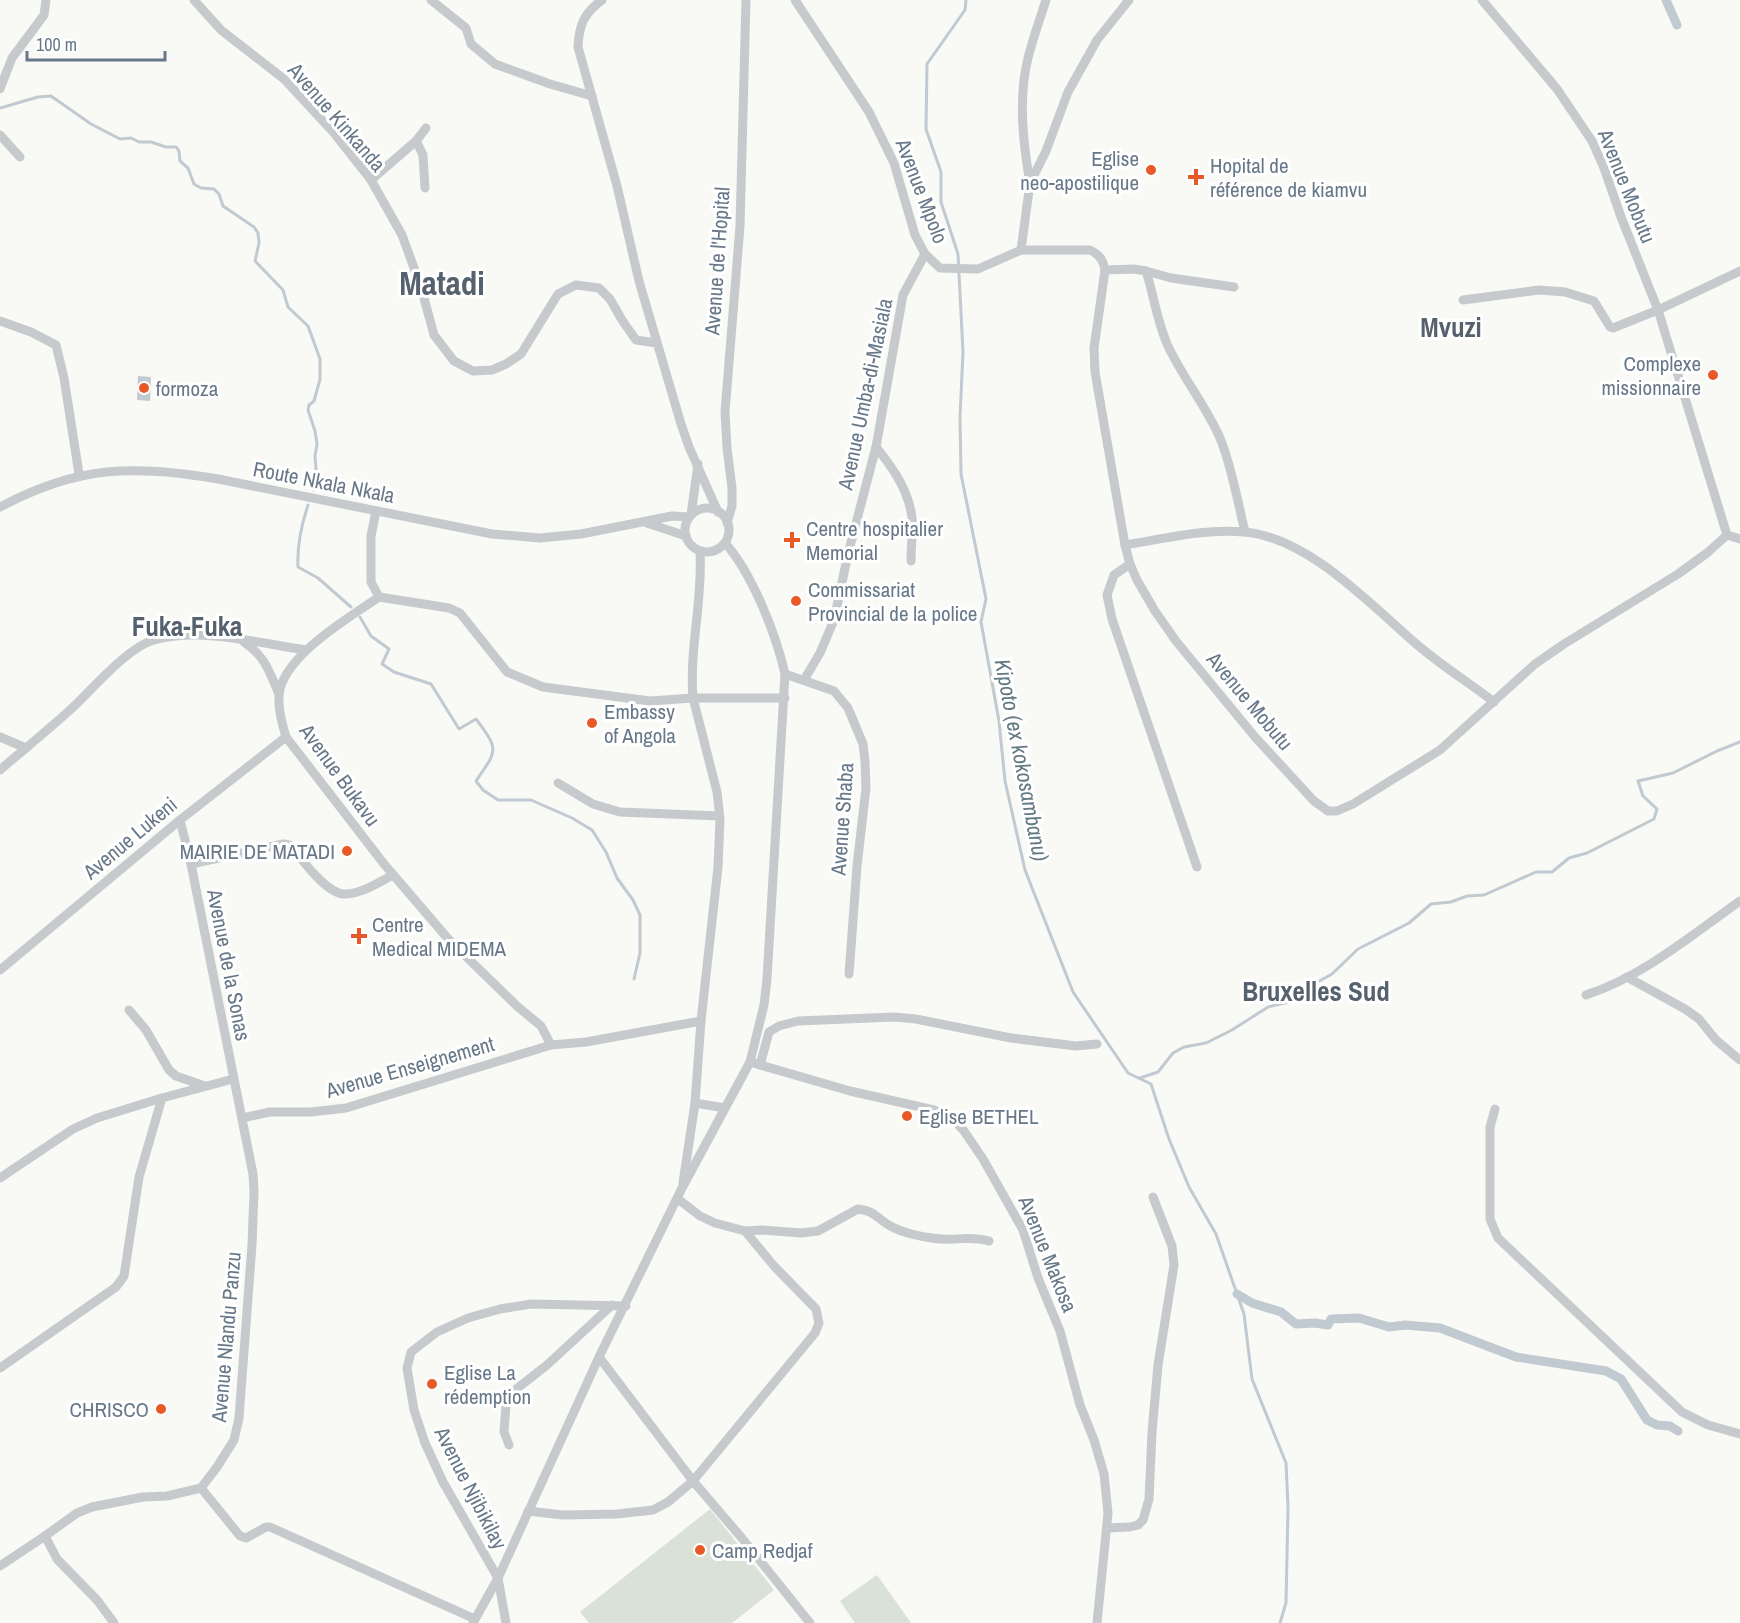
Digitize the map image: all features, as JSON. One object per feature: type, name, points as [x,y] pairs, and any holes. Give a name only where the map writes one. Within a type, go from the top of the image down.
[{"type":"street","points":[[0,89],[12,58],[44,15],[46,0]]},
{"type":"street","name":"Avenue Kinkanda","points":[[194,0],[221,30],[284,79],[334,134],[371,180],[402,235],[421,287],[434,335],[454,362],[473,371],[492,370],[506,364],[521,354],[558,294],[576,285],[599,288],[610,299],[636,340],[657,343]]},
{"type":"street","points":[[431,0],[466,28],[471,44],[495,64],[592,96]]},
{"type":"street","points":[[602,0],[590,9],[579,30],[578,47],[639,281],[689,447],[698,464],[718,512],[727,523],[729,530],[725,543],[709,552],[700,551],[688,543],[686,536],[685,528],[690,516],[698,464]]},
{"type":"street","name":"Avenue de l'Hopital","points":[[727,523],[732,506],[732,488],[725,412],[740,226],[746,0]]},
{"type":"street","name":"Avenue Mpolo","points":[[795,0],[869,111],[894,163],[915,235],[925,254],[940,268],[978,269],[1021,250]]},
{"type":"street","points":[[1046,0],[1028,59],[1025,81],[1024,146],[1030,183],[1021,250],[1090,250],[1098,254],[1105,270],[1134,269],[1172,278],[1234,287]]},
{"type":"street","points":[[1030,183],[1046,151],[1058,115],[1080,66],[1097,40],[1129,0]]},
{"type":"street","name":"Avenue Mobutu","points":[[1105,270],[1094,348],[1095,372],[1130,564],[1155,610],[1176,641],[1298,785],[1328,811],[1337,811],[1353,804],[1440,750],[1535,664],[1678,574],[1727,535],[1658,310],[1592,141],[1557,89],[1482,0]]},
{"type":"street","points":[[371,180],[416,141],[426,128]]},
{"type":"street","points":[[0,135],[20,157]]},
{"type":"street","points":[[416,141],[423,155],[425,188]]},
{"type":"street","name":"Avenue Umba-di-Masiala","points":[[804,680],[834,620],[848,554],[876,447],[903,295],[925,254]]},
{"type":"street","points":[[1146,271],[1155,299],[1159,325],[1168,346],[1221,440],[1245,532]]},
{"type":"street","points":[[1463,300],[1539,290],[1565,292],[1594,301],[1610,327],[1613,328],[1658,310],[1740,271]]},
{"type":"street","points":[[0,321],[31,332],[56,345],[64,378],[79,474]]},
{"type":"street","points":[[876,447],[897,476],[907,498],[912,519],[911,561]]},
{"type":"street","name":"Route Nkala Nkala","points":[[0,507],[37,488],[79,474],[130,469],[176,472],[492,534],[540,538],[581,534],[678,515],[690,516]]},
{"type":"street","points":[[690,516],[704,509],[718,512]]},
{"type":"street","points":[[376,511],[371,536],[371,582],[379,597]]},
{"type":"street","points":[[645,522],[686,536]]},
{"type":"street","points":[[1125,545],[1218,532],[1245,532],[1283,542],[1307,553],[1393,621],[1415,642],[1494,702]]},
{"type":"street","points":[[1727,535],[1740,539]]},
{"type":"street","points":[[0,1566],[77,1513],[92,1507],[143,1497],[167,1496],[201,1488],[240,1536],[246,1538],[270,1527],[474,1621],[498,1578],[599,1357],[682,1188],[750,1062],[764,1005],[785,674],[779,645],[739,559],[725,543]]},
{"type":"street","points":[[682,1188],[695,1103],[701,1021],[718,867],[717,792],[693,698],[691,667],[702,579],[700,551]]},
{"type":"street","points":[[1130,564],[1114,575],[1107,595],[1112,619],[1197,867]]},
{"type":"street","points":[[279,694],[286,674],[305,650],[379,597],[449,608],[460,613],[507,672],[543,687],[650,701],[693,698],[785,698]]},
{"type":"street","points":[[0,770],[69,711],[136,647],[153,640],[175,636],[197,636],[305,650]]},
{"type":"street","name":"Avenue Bukavu","points":[[241,640],[258,651],[267,666],[279,694],[280,713],[286,737],[393,875],[450,941],[518,1007],[541,1026],[551,1045]]},
{"type":"street","name":"Avenue Shaba","points":[[785,674],[829,688],[841,697],[860,736],[866,761],[866,788],[857,866],[849,974]]},
{"type":"street","points":[[0,737],[26,748]]},
{"type":"street","name":"Avenue Lukeni","points":[[0,970],[180,820],[286,737]]},
{"type":"street","points":[[558,783],[593,804],[620,812],[719,816]]},
{"type":"street","name":"Avenue de la Sonas","points":[[180,820],[191,864],[242,1118]]},
{"type":"street","points":[[191,864],[283,844],[292,846],[310,870],[340,894],[367,888],[393,875]]},
{"type":"street","points":[[1586,995],[1611,987],[1740,901]]},
{"type":"street","points":[[1627,977],[1699,1019],[1716,1040],[1740,1060]]},
{"type":"street","points":[[129,1010],[146,1029],[169,1070],[176,1076],[205,1086]]},
{"type":"street","points":[[760,1065],[769,1032],[779,1026],[798,1021],[878,1017],[916,1019],[1011,1038],[1076,1046],[1097,1044]]},
{"type":"street","name":"Avenue Enseignement","points":[[242,1118],[270,1112],[311,1112],[346,1108],[551,1045],[586,1042],[701,1021]]},
{"type":"street","name":"Avenue Makosa","points":[[750,1062],[850,1091],[934,1110],[951,1118],[964,1131],[997,1182],[1023,1230],[1038,1278],[1060,1331],[1080,1405],[1104,1474],[1108,1499],[1107,1528],[1097,1623]]},
{"type":"street","points":[[0,1179],[73,1129],[97,1118],[233,1079]]},
{"type":"street","points":[[0,1368],[116,1287],[124,1275],[139,1178],[162,1098]]},
{"type":"street","points":[[695,1103],[725,1108]]},
{"type":"street","points":[[1495,1109],[1490,1127],[1491,1219],[1497,1238],[1682,1413],[1708,1425],[1740,1434]]},
{"type":"street","name":"Avenue Nlandu Panzu","points":[[201,1488],[234,1440],[239,1418],[254,1192],[242,1118]]},
{"type":"street","points":[[1107,1528],[1138,1525],[1143,1520],[1149,1499],[1158,1365],[1174,1264],[1172,1246],[1153,1197]]},
{"type":"street","points":[[678,1199],[700,1216],[715,1223],[745,1231],[801,1233],[818,1231],[858,1209],[876,1214],[887,1224],[899,1229],[932,1238],[974,1237],[989,1241]]},
{"type":"street","points":[[528,1511],[563,1515],[617,1515],[653,1510],[668,1502],[693,1481],[815,1333],[819,1323],[816,1309],[774,1266],[745,1231]]},
{"type":"street","name":"Avenue Njibikilay","points":[[498,1578],[443,1482],[425,1443],[414,1410],[407,1368],[411,1353],[437,1332],[468,1318],[500,1309],[531,1304],[626,1306]]},
{"type":"street","points":[[509,1445],[504,1432],[506,1405],[510,1394],[547,1365],[612,1305]]},
{"type":"street","points":[[599,1357],[693,1481],[810,1623]]},
{"type":"street","points":[[45,1536],[57,1559],[97,1600],[114,1623]]},
{"type":"street","points":[[498,1578],[506,1623]]},
{"type":"shaded area","name":"formoza","points":[[138,376],[151,377],[150,401],[137,400]]},
{"type":"shaded area","name":"Camp Redjaf","points":[[710,1509],[774,1590],[732,1623],[589,1623],[580,1612]]},
{"type":"shaded area","points":[[877,1575],[911,1623],[855,1623],[840,1601]]},
{"type":"waterway","name":"Kipoto (ex kokosambanu)","points":[[966,0],[965,10],[927,64],[926,129],[941,172],[941,202],[958,254],[963,352],[960,417],[961,474],[986,599],[981,622],[999,721],[1005,781],[1025,870],[1073,992],[1128,1073],[1151,1084],[1169,1139],[1189,1187],[1216,1234],[1244,1314],[1252,1379],[1286,1463],[1288,1507],[1286,1603],[1280,1623]]},
{"type":"waterway","points":[[1666,0],[1677,25]]},
{"type":"waterway","points":[[0,108],[38,97],[51,96],[91,124],[120,139],[131,138],[139,142],[176,147],[180,161],[188,168],[194,184],[201,188],[214,189],[219,194],[223,206],[254,227],[258,233],[259,243],[255,261],[283,290],[288,307],[308,326],[320,359],[320,379],[314,401],[309,405],[308,410],[317,444],[315,456],[317,481],[314,490]]},
{"type":"waterway","points":[[308,505],[300,536],[298,567],[318,578],[351,607]]},
{"type":"waterway","points":[[360,617],[371,636],[389,649],[382,664],[394,672],[431,684],[459,729],[476,719],[484,730],[493,750],[492,756],[476,781],[483,790],[498,800],[531,800],[572,818],[592,830],[606,852],[617,878],[633,900],[640,915],[640,953],[634,979]]},
{"type":"waterway","points":[[1140,1078],[1158,1072],[1173,1053],[1184,1047],[1206,1043],[1232,1030],[1268,1007],[1289,1002],[1303,990],[1332,974],[1358,949],[1409,923],[1431,904],[1451,902],[1467,896],[1484,895],[1536,872],[1552,872],[1569,858],[1587,853],[1654,819],[1657,809],[1643,796],[1638,781],[1673,773],[1740,742]]},
{"type":"waterway","points":[[1237,1294],[1252,1303],[1281,1312],[1296,1324],[1328,1325],[1331,1319],[1359,1318],[1389,1327],[1405,1325],[1440,1328],[1516,1357],[1606,1371],[1621,1379],[1647,1420],[1657,1425],[1670,1426],[1678,1431]]},
{"type":"place","name":"Eglise neo-apostilique","points":[[1151,170]]},
{"type":"place","name":"Hopital de référence de kiamvu","points":[[1196,177]]},
{"type":"place","name":"Complexe missionnaire","points":[[1713,375]]},
{"type":"place","name":"formoza","points":[[144,388]]},
{"type":"place","name":"Centre hospitalier Memorial","points":[[792,540]]},
{"type":"place","name":"Commissariat Provincial de la police","points":[[796,601]]},
{"type":"place","name":"Embassy of Angola","points":[[592,723]]},
{"type":"place","name":"MAIRIE DE MATADI","points":[[347,851]]},
{"type":"place","name":"Centre Medical MIDEMA","points":[[359,936]]},
{"type":"place","name":"Eglise BETHEL","points":[[907,1116]]},
{"type":"place","name":"Eglise La rédemption","points":[[432,1384]]},
{"type":"place","name":"CHRISCO","points":[[161,1409]]},
{"type":"place","name":"Camp Redjaf","points":[[700,1550]]},
{"type":"district","name":"Matadi","points":[[442,283]]},
{"type":"district","name":"Mvuzi","points":[[1451,327]]},
{"type":"district","name":"Fuka-Fuka","points":[[187,626]]},
{"type":"district","name":"Bruxelles Sud","points":[[1316,991]]}]
